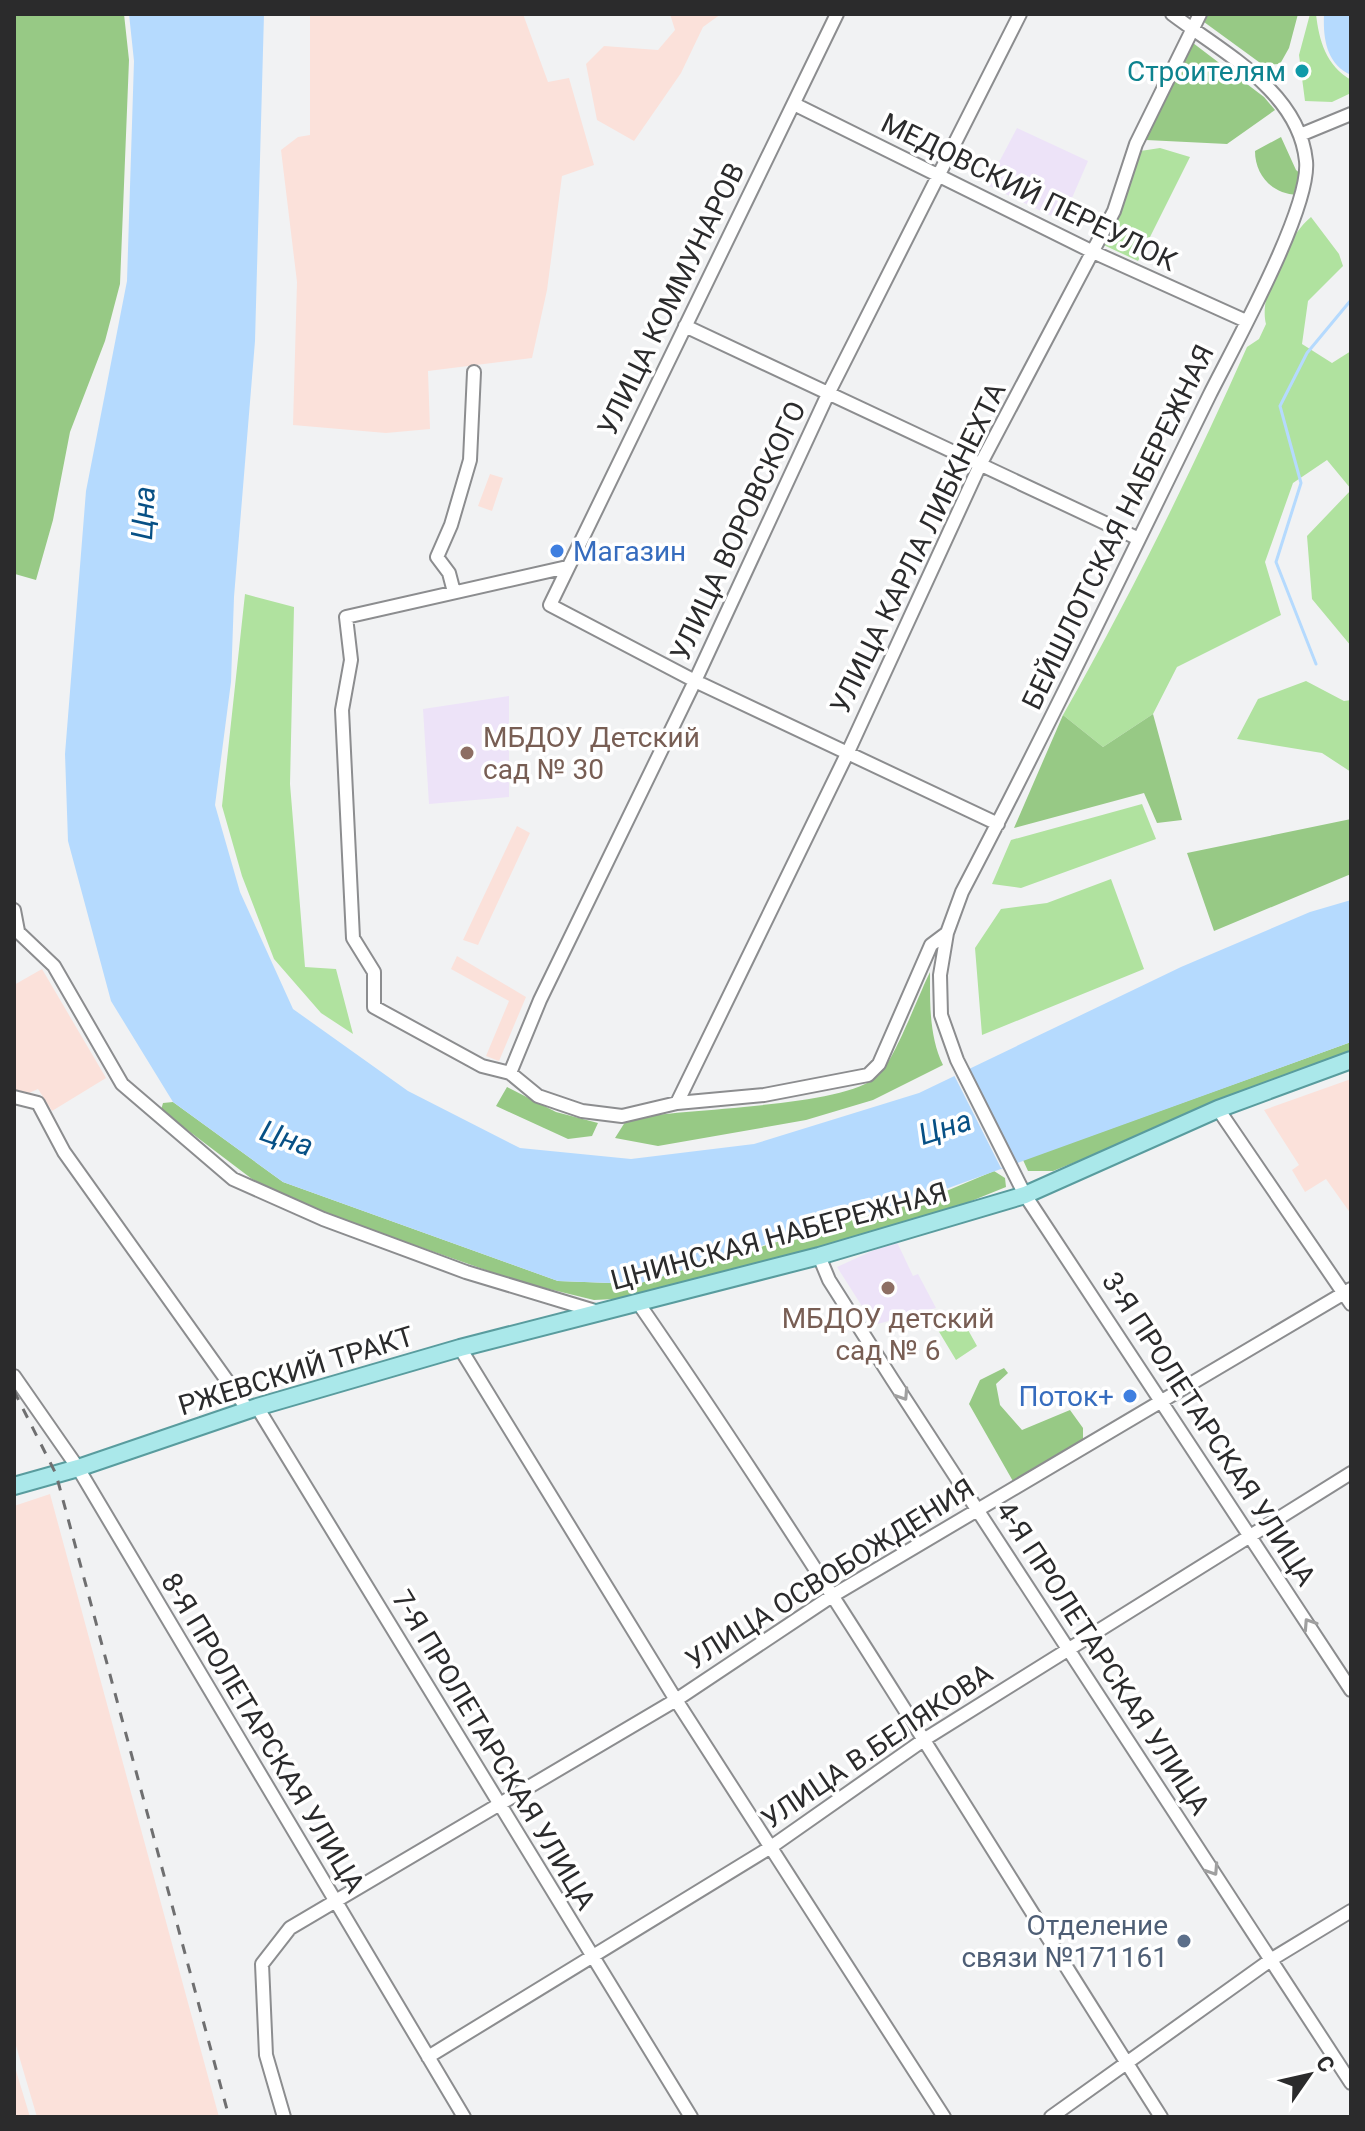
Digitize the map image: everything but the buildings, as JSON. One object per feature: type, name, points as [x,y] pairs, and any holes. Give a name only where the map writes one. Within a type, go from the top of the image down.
[{"type":"main road","name":"ЦНИНСКАЯ НАБЕРЕЖНАЯ","points":[[595,1311],[639,1304],[819,1256],[1025,1195],[1218,1109],[1351,1060]]},
{"type":"main road","name":"РЖЕВСКИЙ ТРАКТ","points":[[14,1486],[78,1468],[252,1408],[595,1311]]},
{"type":"street","name":"УЛИЦА КОММУНАРОВ","points":[[695,681],[550,605],[837,14]]},
{"type":"street","name":"УЛИЦА ВОРОВСКОГО","points":[[510,1073],[540,1000],[695,681],[828,394],[1020,14]]},
{"type":"street","points":[[1172,14],[1268,87],[1287,111],[1300,135],[1351,114]]},
{"type":"street","name":"УЛИЦА КАРЛА ЛИБКНЕХТА","points":[[677,1103],[848,752],[980,465],[1114,211],[1136,144],[1200,14]]},
{"type":"street","name":"МЕДОВСКИЙ ПЕРЕУЛОК","points":[[794,104],[1093,252],[1246,321]]},
{"type":"street","name":"БЕЙШЛОТСКАЯ НАБЕРЕЖНАЯ","points":[[1012,1172],[957,1060],[941,1015],[940,975],[947,933],[962,892],[1246,321],[1304,188],[1306,159],[1300,135]]},
{"type":"street","points":[[685,326],[1139,539]]},
{"type":"street","points":[[474,372],[470,460],[451,525],[437,557],[449,573],[454,592],[567,567]]},
{"type":"street","name":"БЕЙШЛОТСКАЯ НАБЕРЕЖНАЯ","points":[[454,592],[346,617],[351,660],[342,710],[353,938],[374,972],[374,1007],[482,1066],[510,1073],[538,1096],[582,1111],[622,1116],[677,1103],[764,1095],[868,1075],[879,1064],[931,945],[947,933]]},
{"type":"street","points":[[695,681],[998,824]]},
{"type":"street","name":"ЦНИНСКАЯ НАБЕРЕЖНАЯ","points":[[14,910],[16,929],[54,966],[122,1084],[233,1179],[323,1219],[437,1262],[595,1311]]},
{"type":"street","name":"7-Я ПРОЛЕТАРСКАЯ УЛИЦА","points":[[14,1097],[38,1103],[64,1152],[252,1408],[691,2117]]},
{"type":"street","points":[[1218,1109],[1349,1295]]},
{"type":"street","name":"3-Я ПРОЛЕТАРСКАЯ УЛИЦА","points":[[1012,1172],[1351,1690]]},
{"type":"street","name":"4-Я ПРОЛЕТАРСКАЯ УЛИЦА","points":[[819,1256],[829,1280],[1351,2083]]},
{"type":"street","name":"УЛИЦА ОСВОБОЖДЕНИЯ","points":[[284,2117],[266,2055],[262,1964],[290,1928],[676,1700],[832,1596],[1161,1400],[1349,1295]]},
{"type":"street","points":[[639,1304],[711,1407],[925,1739],[1161,2117]]},
{"type":"street","points":[[460,1348],[676,1700],[944,2117]]},
{"type":"street","name":"8-Я ПРОЛЕТАРСКАЯ УЛИЦА","points":[[14,1376],[78,1468],[464,2117]]},
{"type":"street","name":"УЛИЦА В.БЕЛЯКОВА","points":[[428,2057],[771,1847],[925,1739],[1351,1473]]},
{"type":"street","points":[[1051,2117],[1128,2065],[1272,1959],[1351,1911]]},
{"type":"shaded area","points":[[310,14],[523,14],[548,82],[569,78],[594,165],[562,176],[547,290],[532,358],[428,371],[430,429],[386,433],[293,425],[297,282],[281,150],[298,137],[310,135]]},
{"type":"shaded area","points":[[670,14],[721,14],[703,27],[681,73],[634,141],[597,120],[586,64],[604,46],[658,50],[675,30]]},
{"type":"shaded area","points":[[1017,128],[1088,161],[1062,221],[987,185]]},
{"type":"shaded area","points":[[490,474],[503,478],[492,511],[478,506]]},
{"type":"shaded area","name":"МБДОУ Детский сад № 30","points":[[509,696],[509,797],[429,804],[423,709]]},
{"type":"shaded area","points":[[517,826],[530,833],[478,945],[463,940]]},
{"type":"shaded area","points":[[457,956],[526,997],[499,1061],[486,1056],[509,1001],[451,969]]},
{"type":"shaded area","points":[[42,969],[106,1078],[52,1111],[38,1089],[29,1093],[14,1091],[14,985]]},
{"type":"shaded area","points":[[1351,1079],[1351,1214],[1326,1179],[1305,1192],[1292,1170],[1299,1165],[1264,1110]]},
{"type":"shaded area","name":"МБДОУ детский сад № 6","points":[[896,1240],[913,1276],[918,1274],[936,1308],[874,1325],[837,1267]]},
{"type":"shaded area","points":[[50,1494],[219,2117],[37,2117],[14,2039],[14,1506]]},
{"type":"shaded area","points":[[14,2064],[30,2117],[14,2117]]},
{"type":"green space","points":[[14,14],[124,14],[129,60],[120,284],[105,341],[70,432],[53,520],[36,580],[15,574],[14,564]]},
{"type":"green space","points":[[1208,14],[1298,14],[1289,48],[1280,64],[1263,65],[1204,22]]},
{"type":"green space","points":[[1310,14],[1316,14],[1319,34],[1330,60],[1351,80],[1351,93],[1332,102],[1305,101],[1299,55]]},
{"type":"green space","points":[[1193,43],[1264,97],[1275,110],[1227,144],[1146,140]]},
{"type":"green space","points":[[1281,137],[1296,170],[1302,175],[1297,195],[1273,187],[1258,168],[1255,151]]},
{"type":"green space","points":[[1160,148],[1190,157],[1138,261],[1095,241],[1134,152]]},
{"type":"green space","points":[[1311,217],[1339,254],[1343,266],[1308,301],[1302,344],[1332,363],[1351,351],[1351,489],[1327,460],[1293,483],[1265,562],[1281,615],[1177,667],[1153,714],[1103,747],[1063,715],[1160,533],[1247,347],[1259,339],[1266,324],[1266,297],[1277,266],[1293,238]]},
{"type":"green space","points":[[1351,490],[1351,646],[1312,599],[1307,536]]},
{"type":"green space","points":[[245,594],[294,607],[290,784],[305,967],[336,969],[353,1034],[321,1013],[274,959],[242,876],[222,806]]},
{"type":"green space","points":[[1306,681],[1344,701],[1351,700],[1351,772],[1322,753],[1237,739],[1258,699]]},
{"type":"green space","points":[[1153,714],[1182,820],[1157,823],[1144,793],[1014,828],[1063,715],[1103,747]]},
{"type":"green space","points":[[1142,804],[1156,839],[1021,888],[992,884],[1011,840]]},
{"type":"green space","points":[[1351,819],[1351,874],[1214,931],[1187,853]]},
{"type":"green space","points":[[1111,879],[1144,969],[982,1035],[975,948],[1001,909],[1047,903]]},
{"type":"green space","points":[[930,972],[933,1031],[943,1065],[873,1100],[806,1120],[658,1146],[615,1138],[627,1119],[797,1101],[859,1087],[878,1076],[884,1068]]},
{"type":"green space","points":[[1351,1042],[1351,1052],[1053,1171],[1028,1171],[1023,1160]]},
{"type":"green space","points":[[507,1087],[556,1112],[598,1123],[592,1136],[568,1139],[496,1106]]},
{"type":"green space","points":[[173,1102],[283,1182],[558,1281],[637,1284],[944,1192],[994,1171],[1005,1178],[1006,1187],[939,1214],[818,1249],[634,1298],[594,1300],[520,1282],[297,1201],[252,1179],[161,1110],[163,1103]]},
{"type":"green space","points":[[958,1312],[977,1346],[956,1360],[935,1325]]},
{"type":"green space","points":[[1004,1368],[1008,1373],[996,1384],[1000,1405],[1022,1430],[1070,1410],[1083,1428],[1083,1441],[1014,1483],[969,1404],[980,1380]]},
{"type":"water","name":"Цна","points":[[129,14],[264,14],[255,341],[234,597],[231,682],[215,805],[240,892],[293,1009],[408,1091],[520,1148],[631,1159],[754,1144],[919,1093],[1181,967],[1310,912],[1351,900],[1351,1042],[943,1190],[637,1284],[558,1281],[283,1182],[173,1102],[111,1001],[68,841],[65,754],[86,491],[127,281],[134,61]]},
{"type":"water","points":[[1324,14],[1351,14],[1351,75],[1331,57],[1324,32]]},
{"type":"pier","points":[[967,1065],[1016,1163],[1001,1168],[953,1073]]},
{"type":"waterway","points":[[1316,664],[1276,562],[1301,483],[1280,406],[1307,353],[1351,300]]},
{"type":"railway","points":[[14,1391],[56,1474],[229,2117]]},
{"type":"place","name":"Строителям","points":[[1302,71]]},
{"type":"place","name":"Магазин","points":[[557,551]]},
{"type":"place","name":"МБДОУ Детский сад № 30","points":[[467,753]]},
{"type":"place","name":"МБДОУ детский сад № 6","points":[[888,1288]]},
{"type":"place","name":"Поток+","points":[[1130,1396]]},
{"type":"place","name":"Отделение связи №171161","points":[[1184,1941]]}]
